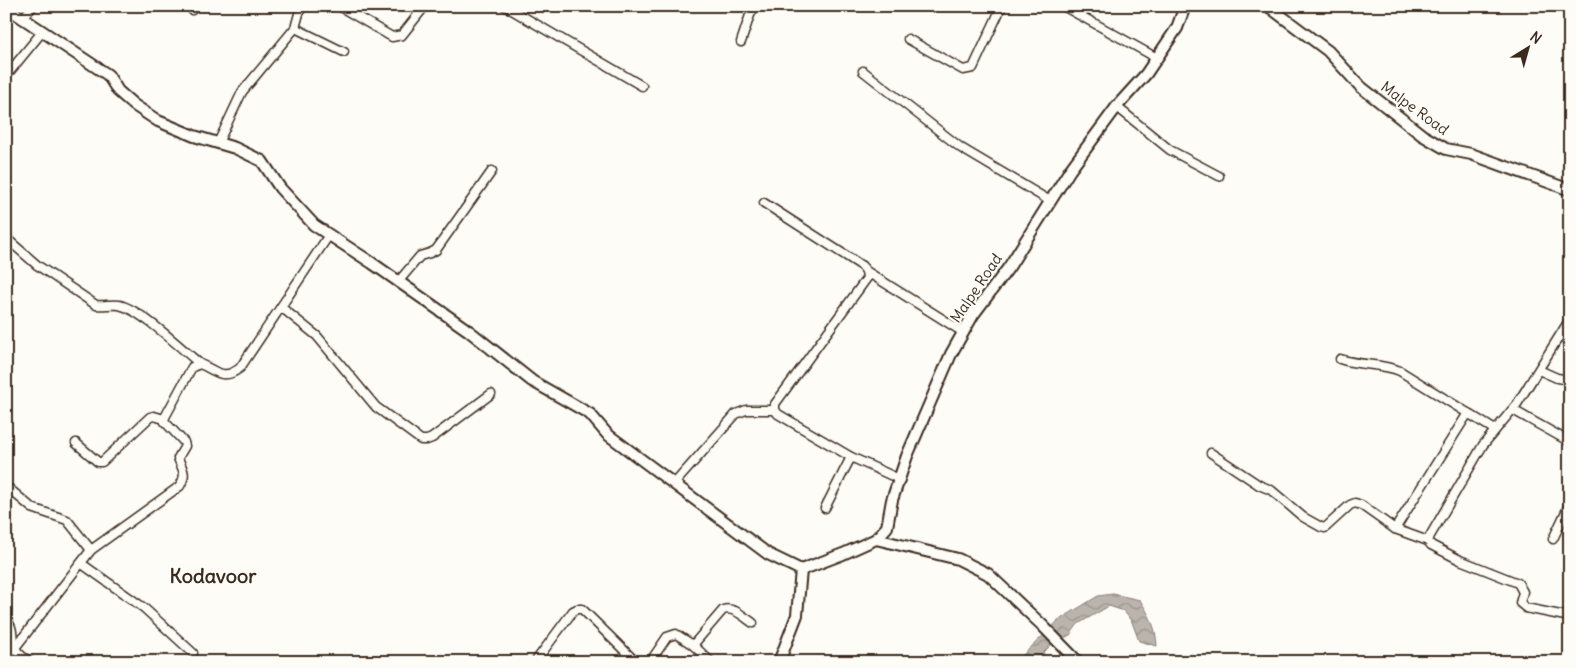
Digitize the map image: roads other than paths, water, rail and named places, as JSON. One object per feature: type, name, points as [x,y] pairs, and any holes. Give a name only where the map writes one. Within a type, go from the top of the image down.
[{"type":"street","points":[[22,19],[33,6]]},
{"type":"street","points":[[218,143],[242,92],[295,28],[302,8],[292,6]]},
{"type":"street","points":[[339,6],[392,37],[397,37],[402,35],[425,6]]},
{"type":"street","points":[[505,6],[642,86]]},
{"type":"street","points":[[741,42],[755,6]]},
{"type":"street","points":[[908,39],[963,70],[968,70],[973,68],[1002,6]]},
{"type":"street","points":[[1063,6],[1158,58]]},
{"type":"street","name":"Malpe Road","points":[[876,539],[887,527],[892,500],[907,456],[951,354],[963,332],[973,315],[1009,266],[1070,170],[1117,107],[1158,58],[1177,28],[1185,6]]},
{"type":"street","name":"Malpe Road","points":[[1268,6],[1328,52],[1361,87],[1422,136],[1446,149],[1471,154],[1570,190]]},
{"type":"street","points":[[6,7],[108,75],[118,91],[134,105],[158,120],[194,136],[235,148],[262,161],[286,194],[314,225],[470,332],[532,381],[590,414],[607,434],[768,554],[801,570],[876,539],[958,559],[988,574],[1078,662]]},
{"type":"street","points":[[295,28],[344,52]]},
{"type":"street","points":[[6,76],[42,32]]},
{"type":"street","points":[[863,71],[961,148],[1050,201]]},
{"type":"street","points":[[1117,107],[1170,150],[1219,176]]},
{"type":"street","points":[[398,282],[420,256],[430,254],[436,250],[492,171]]},
{"type":"street","points":[[764,203],[862,266],[866,271],[963,332]]},
{"type":"street","points":[[6,238],[37,266],[96,304],[106,306],[118,305],[127,308],[150,321],[200,364],[223,375],[232,374],[240,368],[329,235]]},
{"type":"street","points":[[866,271],[867,278],[775,404],[775,410],[786,419],[851,457],[899,479]]},
{"type":"street","points":[[280,307],[313,332],[376,407],[422,440],[432,438],[492,394]]},
{"type":"street","points":[[1428,541],[1483,445],[1512,410],[1570,319]]},
{"type":"street","points":[[1340,359],[1353,364],[1394,369],[1495,430]]},
{"type":"street","points":[[164,419],[192,367],[200,364]]},
{"type":"street","points":[[1539,370],[1557,378],[1570,380]]},
{"type":"street","points":[[674,484],[736,414],[746,410],[775,410]]},
{"type":"street","points":[[1512,410],[1570,442]]},
{"type":"street","points":[[1395,529],[1468,413]]},
{"type":"street","points":[[14,649],[91,550],[180,486],[184,476],[183,468],[178,458],[185,446],[184,442],[164,419],[154,416],[150,417],[102,462],[98,462],[76,443]]},
{"type":"street","points":[[1211,453],[1259,485],[1271,490],[1303,517],[1321,527],[1326,528],[1350,505],[1355,503],[1361,505],[1395,529],[1428,541],[1431,545],[1460,560],[1518,584],[1523,592],[1520,603],[1526,608],[1570,617]]},
{"type":"street","points":[[825,508],[851,457]]},
{"type":"street","points":[[6,486],[32,508],[66,520],[91,550]]},
{"type":"street","points":[[1553,539],[1570,503]]},
{"type":"street","points":[[82,564],[144,608],[193,654]]},
{"type":"street","points":[[779,662],[797,615],[801,570]]},
{"type":"street","points":[[693,645],[723,610],[727,608],[732,609],[753,623]]},
{"type":"street","points":[[535,662],[573,611],[577,609],[582,609],[636,662]]},
{"type":"street","points":[[6,619],[10,622],[14,649],[30,662]]},
{"type":"street","points":[[650,662],[667,637],[676,634],[693,645],[711,662]]},
{"type":"water","points":[[1113,594],[1140,600],[1152,622],[1157,646],[1139,641],[1132,622],[1124,611],[1109,606],[1078,624],[1070,635],[1052,644],[1044,652],[1040,662],[1018,662],[1059,620],[1098,596]]},
{"type":"district","name":"Kodavoor","points":[[213,575]]}]
